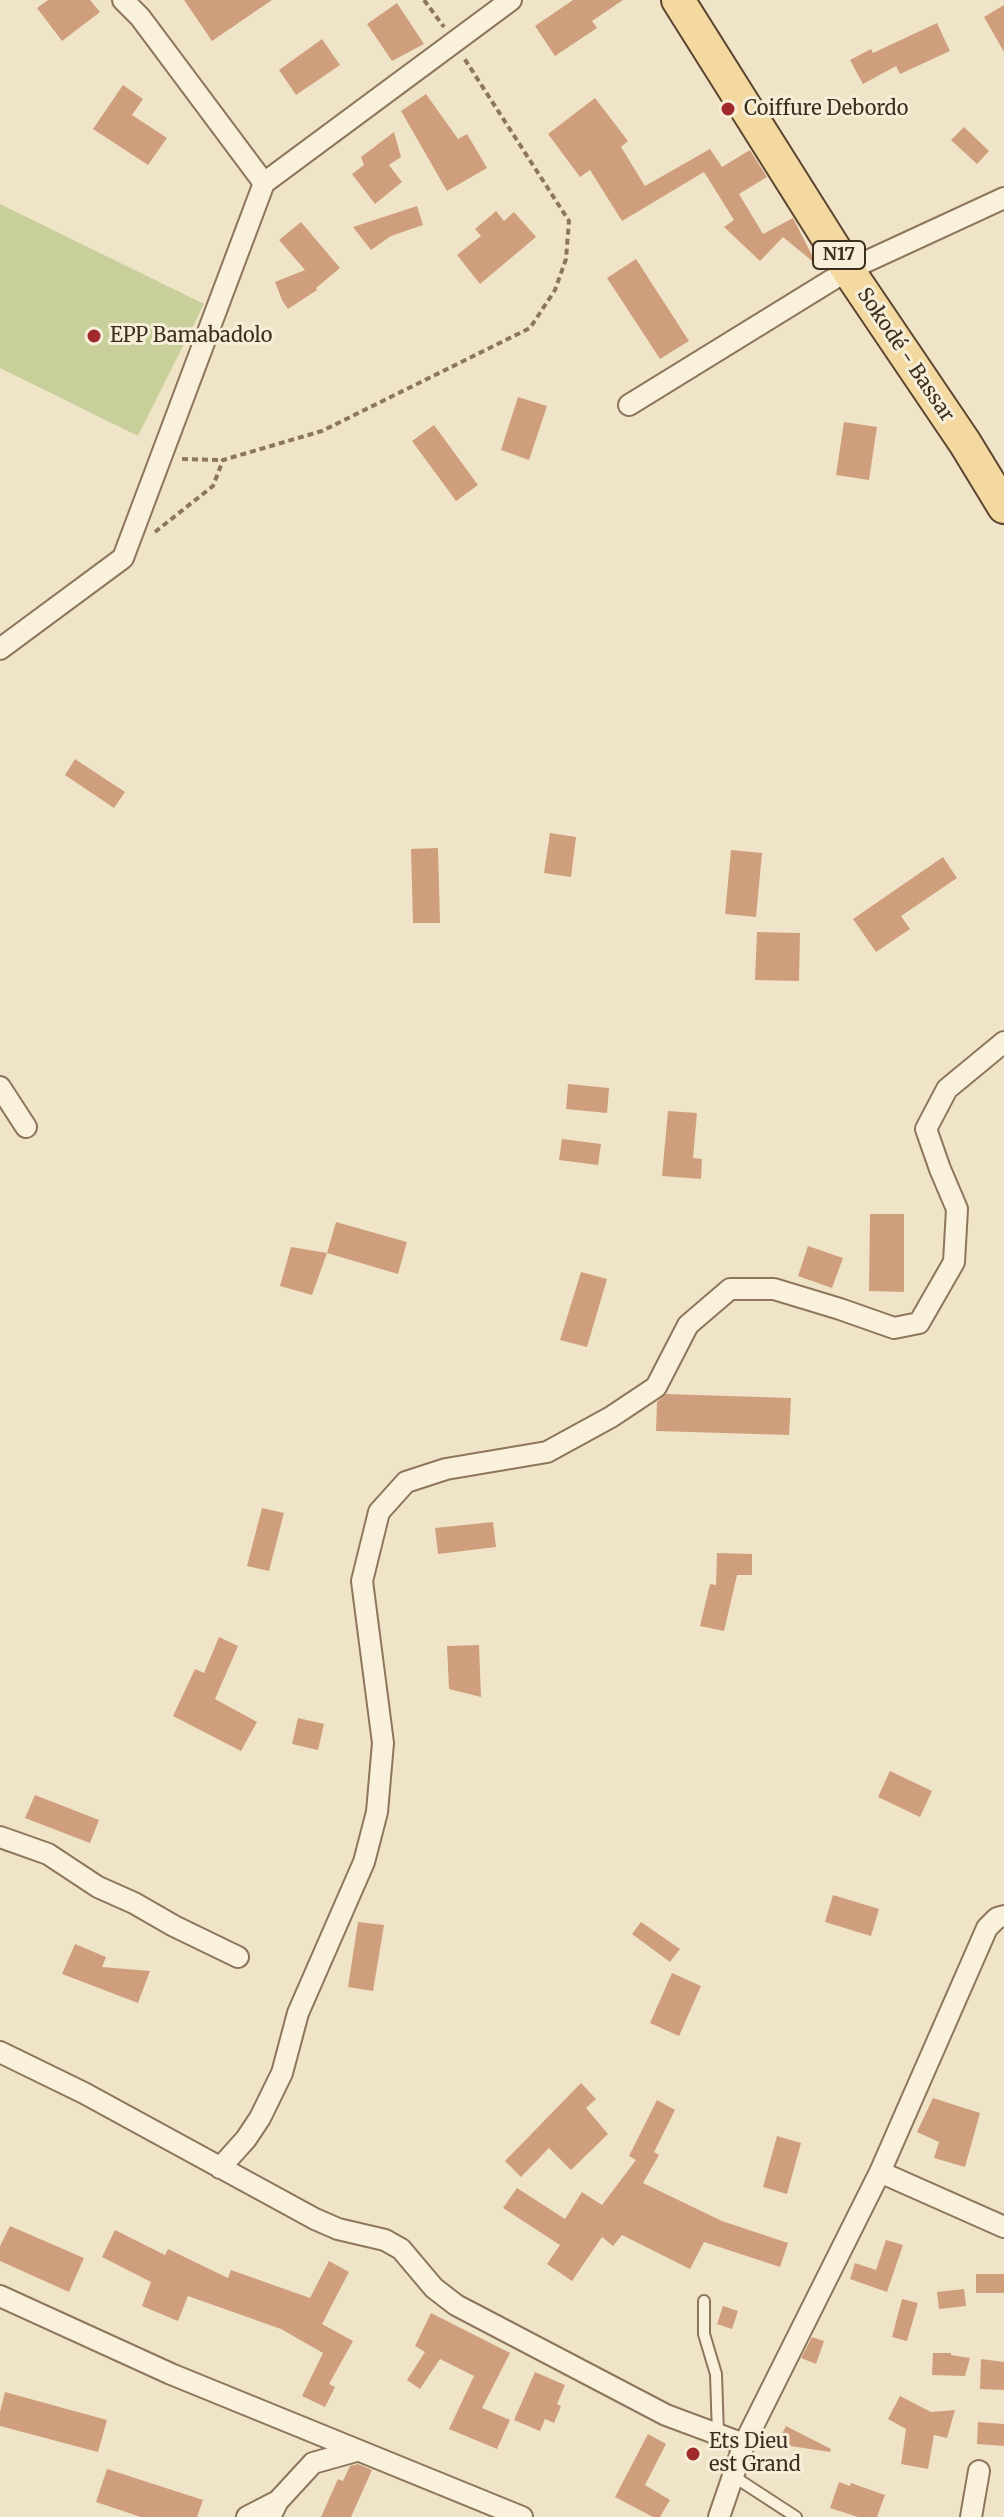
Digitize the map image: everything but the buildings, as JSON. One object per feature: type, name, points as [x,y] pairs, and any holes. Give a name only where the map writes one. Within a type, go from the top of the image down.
[{"type":"main road","name":"Sokodé - Bassar","points":[[678,0],[848,270],[965,443],[1004,507]]},
{"type":"street","points":[[123,0],[140,17],[264,183]]},
{"type":"street","points":[[0,649],[123,558],[264,183],[511,0]]},
{"type":"street","points":[[629,405],[848,270],[1004,198]]},
{"type":"street","points":[[220,2168],[260,2118],[282,2073],[298,2013],[364,1862],[377,1812],[383,1743],[362,1581],[379,1512],[406,1482],[446,1469],[547,1452],[611,1417],[656,1387],[688,1325],[730,1289],[774,1289],[894,1328],[919,1323],[954,1262],[957,1209],[926,1129],[947,1089],[1004,1042]]},
{"type":"street","points":[[0,1087],[26,1127]]},
{"type":"street","points":[[0,1837],[48,1854],[98,1887],[238,1957]]},
{"type":"street","points":[[719,2517],[744,2444],[880,2172],[987,1928],[997,1918],[1004,1916]]},
{"type":"street","points":[[0,2052],[84,2093],[338,2229],[385,2240],[401,2249],[434,2288],[456,2305],[666,2415],[744,2444]]},
{"type":"street","points":[[880,2172],[1004,2227]]},
{"type":"street","points":[[0,2296],[171,2374],[522,2517]]},
{"type":"street","points":[[247,2517],[274,2509],[313,2463],[356,2451]]},
{"type":"street","points":[[971,2517],[979,2471]]},
{"type":"lane","points":[[704,2301],[704,2334],[716,2374],[718,2435]]},
{"type":"lane","points":[[733,2476],[796,2517]]},
{"type":"path","points":[[160,459],[223,460],[322,431],[530,328],[555,290],[566,259],[569,221],[424,0]]},
{"type":"path","points":[[123,558],[213,486],[223,460]]},
{"type":"green space","name":"EPP Bamabadolo","points":[[0,204],[204,304],[138,436],[0,368]]},
{"type":"place","name":"Coiffure Debordo","points":[[728,109]]},
{"type":"place","name":"EPP Bamabadolo","points":[[94,336]]},
{"type":"place","name":"Ets Dieu est Grand","points":[[693,2454]]}]
